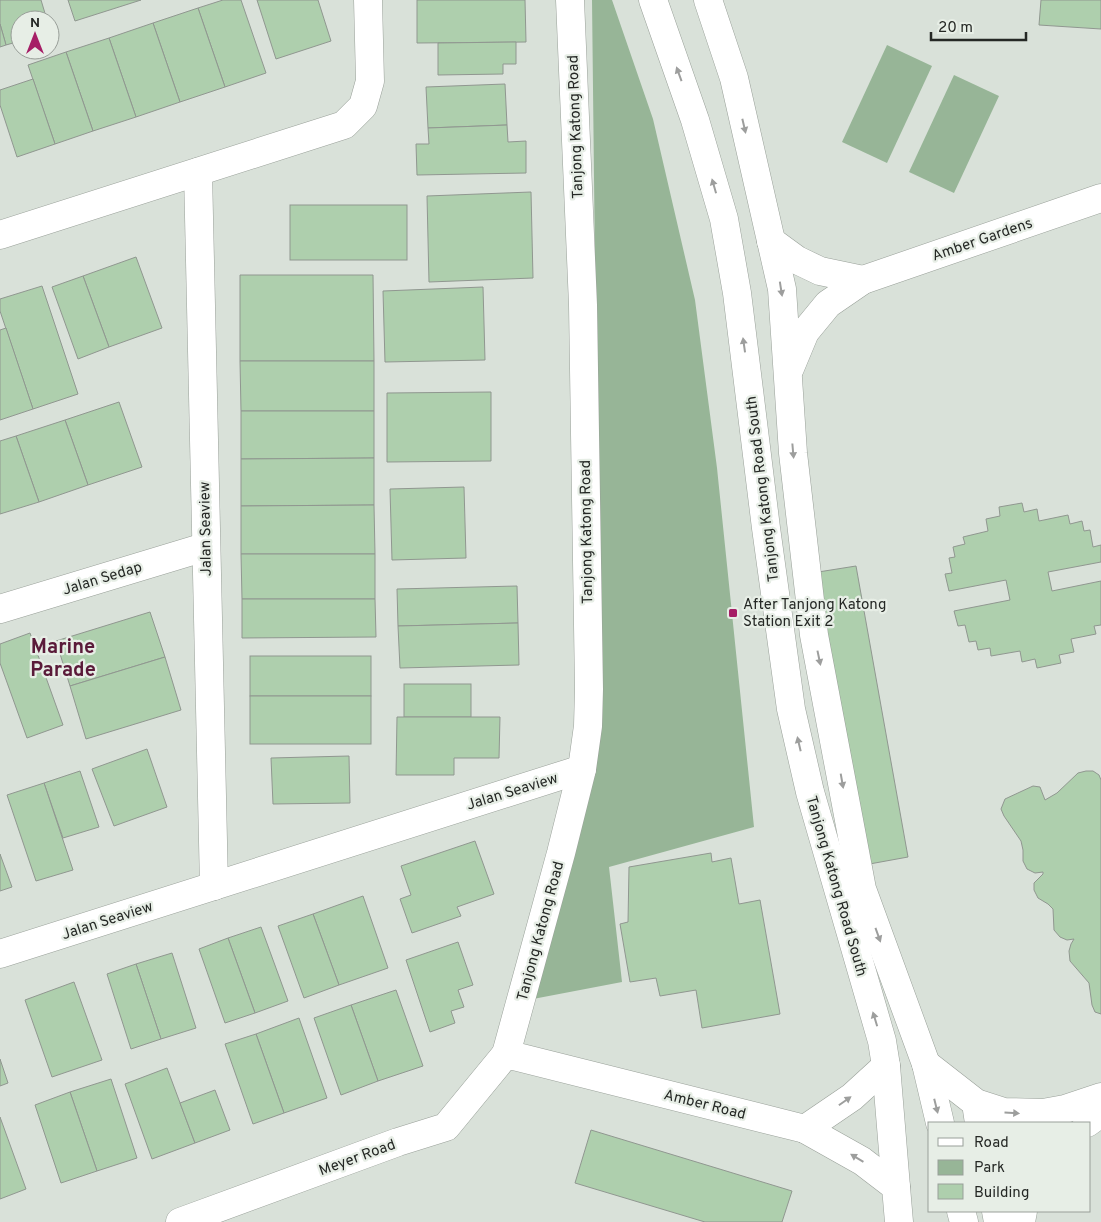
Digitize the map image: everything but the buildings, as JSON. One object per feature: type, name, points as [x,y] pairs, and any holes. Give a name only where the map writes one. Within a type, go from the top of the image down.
[{"type":"main road","points":[[0,235],[344,125],[363,106],[370,81],[368,0]]},
{"type":"main road","name":"Tanjong Katong Road","points":[[506,1054],[582,769],[588,726],[583,305],[570,0]]},
{"type":"main road","name":"Tanjong Katong Road South","points":[[652,0],[695,120],[724,219],[740,311],[766,528],[791,709],[810,792],[882,1041],[886,1066],[899,1222]]},
{"type":"main road","name":"Tanjong Katong Road South","points":[[708,0],[734,78],[782,289],[793,453],[814,635],[862,889],[926,1064],[940,1122]]},
{"type":"main road","name":"Jalan Seaview","points":[[198,172],[214,886]]},
{"type":"main road","name":"Amber Gardens","points":[[787,374],[805,332],[828,304],[863,280],[1101,198]]},
{"type":"main road","points":[[771,241],[797,260],[820,271],[863,280]]},
{"type":"main road","name":"Jalan Sedap","points":[[0,608],[205,547]]},
{"type":"main road","name":"Jalan Seaview","points":[[0,954],[582,769]]},
{"type":"main road","name":"Amber Road","points":[[506,1054],[805,1129],[862,1161],[896,1187]]},
{"type":"main road","name":"Meyer Road","points":[[180,1222],[398,1142],[446,1127],[506,1054]]},
{"type":"main road","points":[[926,1064],[977,1113],[1043,1114],[1101,1097]]},
{"type":"main road","points":[[805,1129],[852,1097],[886,1066]]},
{"type":"main road","points":[[1088,1122],[1101,1113]]},
{"type":"green space","points":[[592,0],[612,0],[653,119],[695,300],[717,468],[754,827],[609,867],[622,982],[533,999],[600,705]]},
{"type":"green space","points":[[887,45],[932,66],[887,163],[842,142]]},
{"type":"green space","points":[[954,75],[999,96],[954,193],[909,172]]},
{"type":"place","name":"After Tanjong Katong Station Exit 2","points":[[733,613]]},
{"type":"district","name":"Marine Parade","points":[[63,658]]}]
